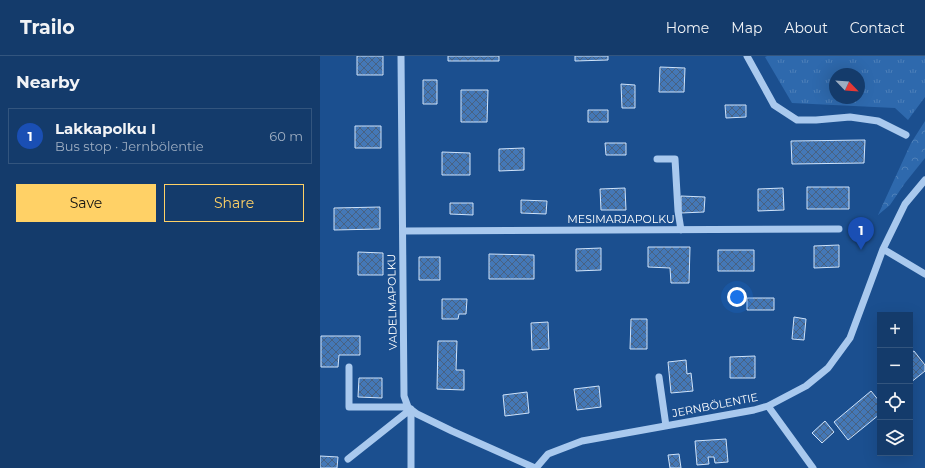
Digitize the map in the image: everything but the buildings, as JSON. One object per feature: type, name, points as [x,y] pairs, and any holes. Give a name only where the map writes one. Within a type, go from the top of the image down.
[{"type":"street","name":"VADELMAPOLKU","points":[[401,56],[404,396],[410,408],[411,468]]},
{"type":"street","points":[[747,56],[774,105],[796,120],[850,117],[878,121],[906,135]]},
{"type":"street","points":[[657,159],[675,159],[678,211],[681,230]]},
{"type":"street","name":"JERNBÖLENTIE","points":[[535,468],[548,454],[582,442],[768,406],[806,386],[828,368],[850,338],[883,250],[905,204],[925,180]]},
{"type":"street","name":"MESIMARJAPOLKU","points":[[402,231],[839,229]]},
{"type":"street","points":[[883,250],[925,274]]},
{"type":"street","points":[[349,367],[349,407],[410,408],[417,414],[452,431],[535,468]]},
{"type":"street","points":[[659,377],[666,426]]},
{"type":"street","points":[[768,406],[813,468]]},
{"type":"street","points":[[348,459],[410,408]]},
{"type":"green space","points":[[925,56],[925,97],[908,120],[895,108],[792,103],[765,57]]},
{"type":"green space","points":[[925,121],[925,158],[890,205],[878,215],[911,143]]},
{"type":"place","name":"Lakkapolku I","points":[[861,250]]}]
